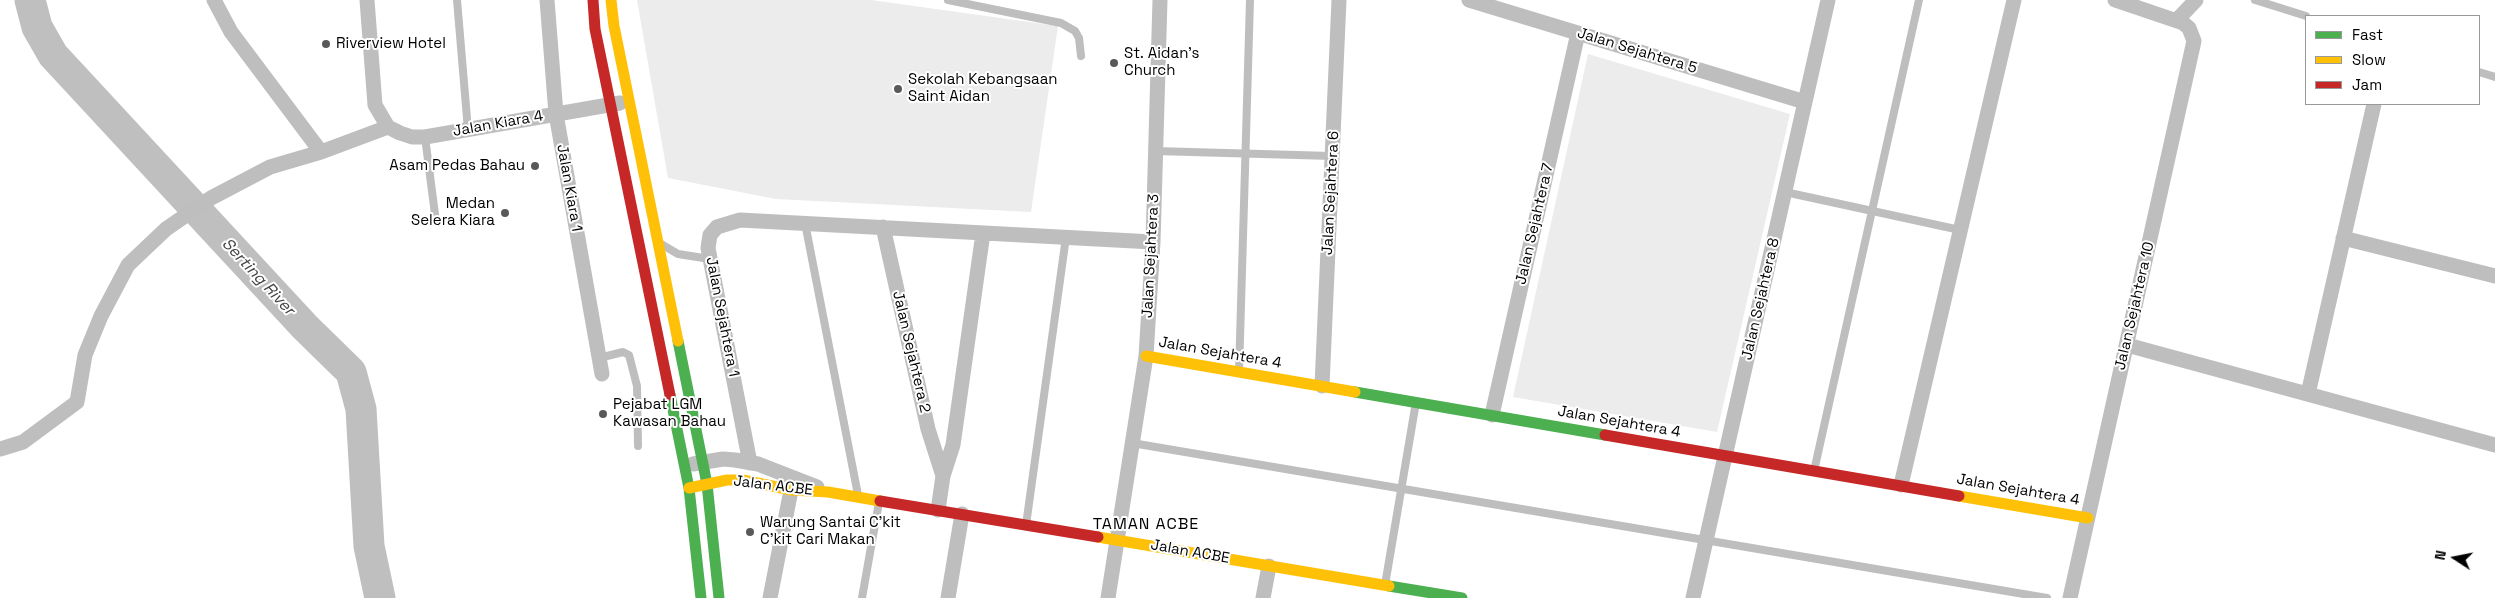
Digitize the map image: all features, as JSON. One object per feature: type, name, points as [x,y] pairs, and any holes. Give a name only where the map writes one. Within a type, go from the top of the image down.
[{"type":"street","points":[[214,0],[231,32],[321,152]]},
{"type":"street","points":[[0,449],[23,442],[77,402],[85,355],[101,316],[128,265],[166,229],[212,198],[270,167],[321,152],[388,127],[376,105],[367,0]]},
{"type":"street","name":"Jalan Kiara 1","points":[[547,0],[556,114],[602,374]]},
{"type":"street","points":[[593,0],[595,29],[689,488],[701,598]]},
{"type":"street","points":[[611,0],[614,26],[629,102],[707,484],[719,598]]},
{"type":"street","name":"Jalan Sejahtera 3","points":[[1108,598],[1146,356],[1153,242],[1160,0]]},
{"type":"street","name":"Jalan Sejahtera 6","points":[[1322,386],[1339,0]]},
{"type":"street","name":"Jalan Sejahtera 5","points":[[1469,0],[1496,4],[1578,33],[1805,102]]},
{"type":"street","name":"Jalan Sejahtera 8","points":[[1693,598],[1828,0]]},
{"type":"street","points":[[1901,485],[2014,0]]},
{"type":"street","points":[[2115,0],[2177,20],[2196,0]]},
{"type":"street","name":"Jalan Sejahtera 10","points":[[2070,598],[2193,50],[2192,34],[2189,28],[2177,20]]},
{"type":"street","name":"Jalan Sejahtera 7","points":[[1492,415],[1578,33]]},
{"type":"street","name":"Jalan Kiara 4","points":[[388,127],[412,137],[425,137],[629,102]]},
{"type":"street","points":[[2308,394],[2374,105]]},
{"type":"street","name":"Jalan Sejahtera 1","points":[[750,463],[710,259],[709,242],[713,231],[722,224],[740,220],[805,223]]},
{"type":"street","points":[[805,223],[1153,242]]},
{"type":"street","name":"Jalan Sejahtera 2","points":[[883,227],[928,429],[943,476]]},
{"type":"street","name":"Jalan Sejahtera 2","points":[[938,510],[943,476],[953,445],[983,233]]},
{"type":"street","points":[[2343,238],[2495,276]]},
{"type":"street","points":[[2127,345],[2495,445]]},
{"type":"street","name":"Jalan Sejahtera 4","points":[[1146,356],[2088,518]]},
{"type":"street","name":"Jalan ACBE","points":[[684,466],[724,459],[750,463],[828,492]]},
{"type":"street","name":"Jalan ACBE","points":[[689,488],[727,480],[743,480],[791,490],[828,492],[1462,598]]},
{"type":"street","points":[[770,598],[791,490]]},
{"type":"street","points":[[948,598],[962,514]]},
{"type":"street","points":[[1263,598],[1269,566]]},
{"type":"lane","points":[[457,0],[468,130]]},
{"type":"lane","points":[[948,0],[1061,23],[1075,31],[1080,38],[1081,56]]},
{"type":"lane","points":[[1239,372],[1250,0]]},
{"type":"lane","points":[[1814,471],[1919,0]]},
{"type":"lane","points":[[2255,0],[2305,16]]},
{"type":"lane","points":[[2480,72],[2495,77]]},
{"type":"lane","points":[[425,137],[436,222]]},
{"type":"lane","points":[[1156,151],[1332,156]]},
{"type":"lane","points":[[1785,192],[1960,230]]},
{"type":"lane","points":[[805,223],[858,497]]},
{"type":"lane","points":[[1026,525],[1066,237]]},
{"type":"lane","points":[[658,241],[678,254],[710,259]]},
{"type":"lane","points":[[599,358],[623,352],[629,355],[637,386],[638,446]]},
{"type":"lane","points":[[1385,585],[1416,402]]},
{"type":"lane","points":[[1132,443],[2047,598]]},
{"type":"lane","points":[[862,598],[879,500]]},
{"type":"shaded area","name":"Sekolah Kebangsaan Saint Aidan","points":[[637,0],[871,0],[1058,26],[1031,212],[776,199],[668,178]]},
{"type":"shaded area","points":[[1588,54],[1790,114],[1717,432],[1513,397]]},
{"type":"waterway","name":"Serting River","points":[[30,0],[37,27],[53,55],[305,327],[351,372],[361,409],[369,546],[380,598]]},
{"type":"traffic: fast","points":[[678,341],[707,484],[719,598]]},
{"type":"traffic: fast","points":[[1355,392],[1605,435]]},
{"type":"traffic: fast","points":[[670,395],[689,488],[701,598]]},
{"type":"traffic: fast","points":[[1389,586],[1462,598]]},
{"type":"traffic: slow","points":[[611,0],[614,26],[678,341]]},
{"type":"traffic: slow","points":[[1146,356],[1355,392]]},
{"type":"traffic: slow","points":[[689,488],[727,480],[743,480],[791,490],[828,492],[880,501]]},
{"type":"traffic: slow","points":[[1959,496],[2088,518]]},
{"type":"traffic: slow","points":[[1098,537],[1389,586]]},
{"type":"traffic: jam","points":[[593,0],[595,29],[670,395]]},
{"type":"traffic: jam","points":[[1605,435],[1959,496]]},
{"type":"traffic: jam","points":[[880,501],[1098,537]]},
{"type":"place","name":"Riverview Hotel","points":[[326,44]]},
{"type":"place","name":"St. Aidan's Church","points":[[1114,63]]},
{"type":"place","name":"Sekolah Kebangsaan Saint Aidan","points":[[898,89]]},
{"type":"place","name":"Asam Pedas Bahau","points":[[535,166]]},
{"type":"place","name":"Medan Selera Kiara","points":[[505,213]]},
{"type":"place","name":"Pejabat LGM Kawasan Bahau","points":[[603,414]]},
{"type":"place","name":"Warung Santai C'kit C'kit Cari Makan","points":[[750,532]]},
{"type":"district","name":"TAMAN ACBE","points":[[1146,525]]}]
